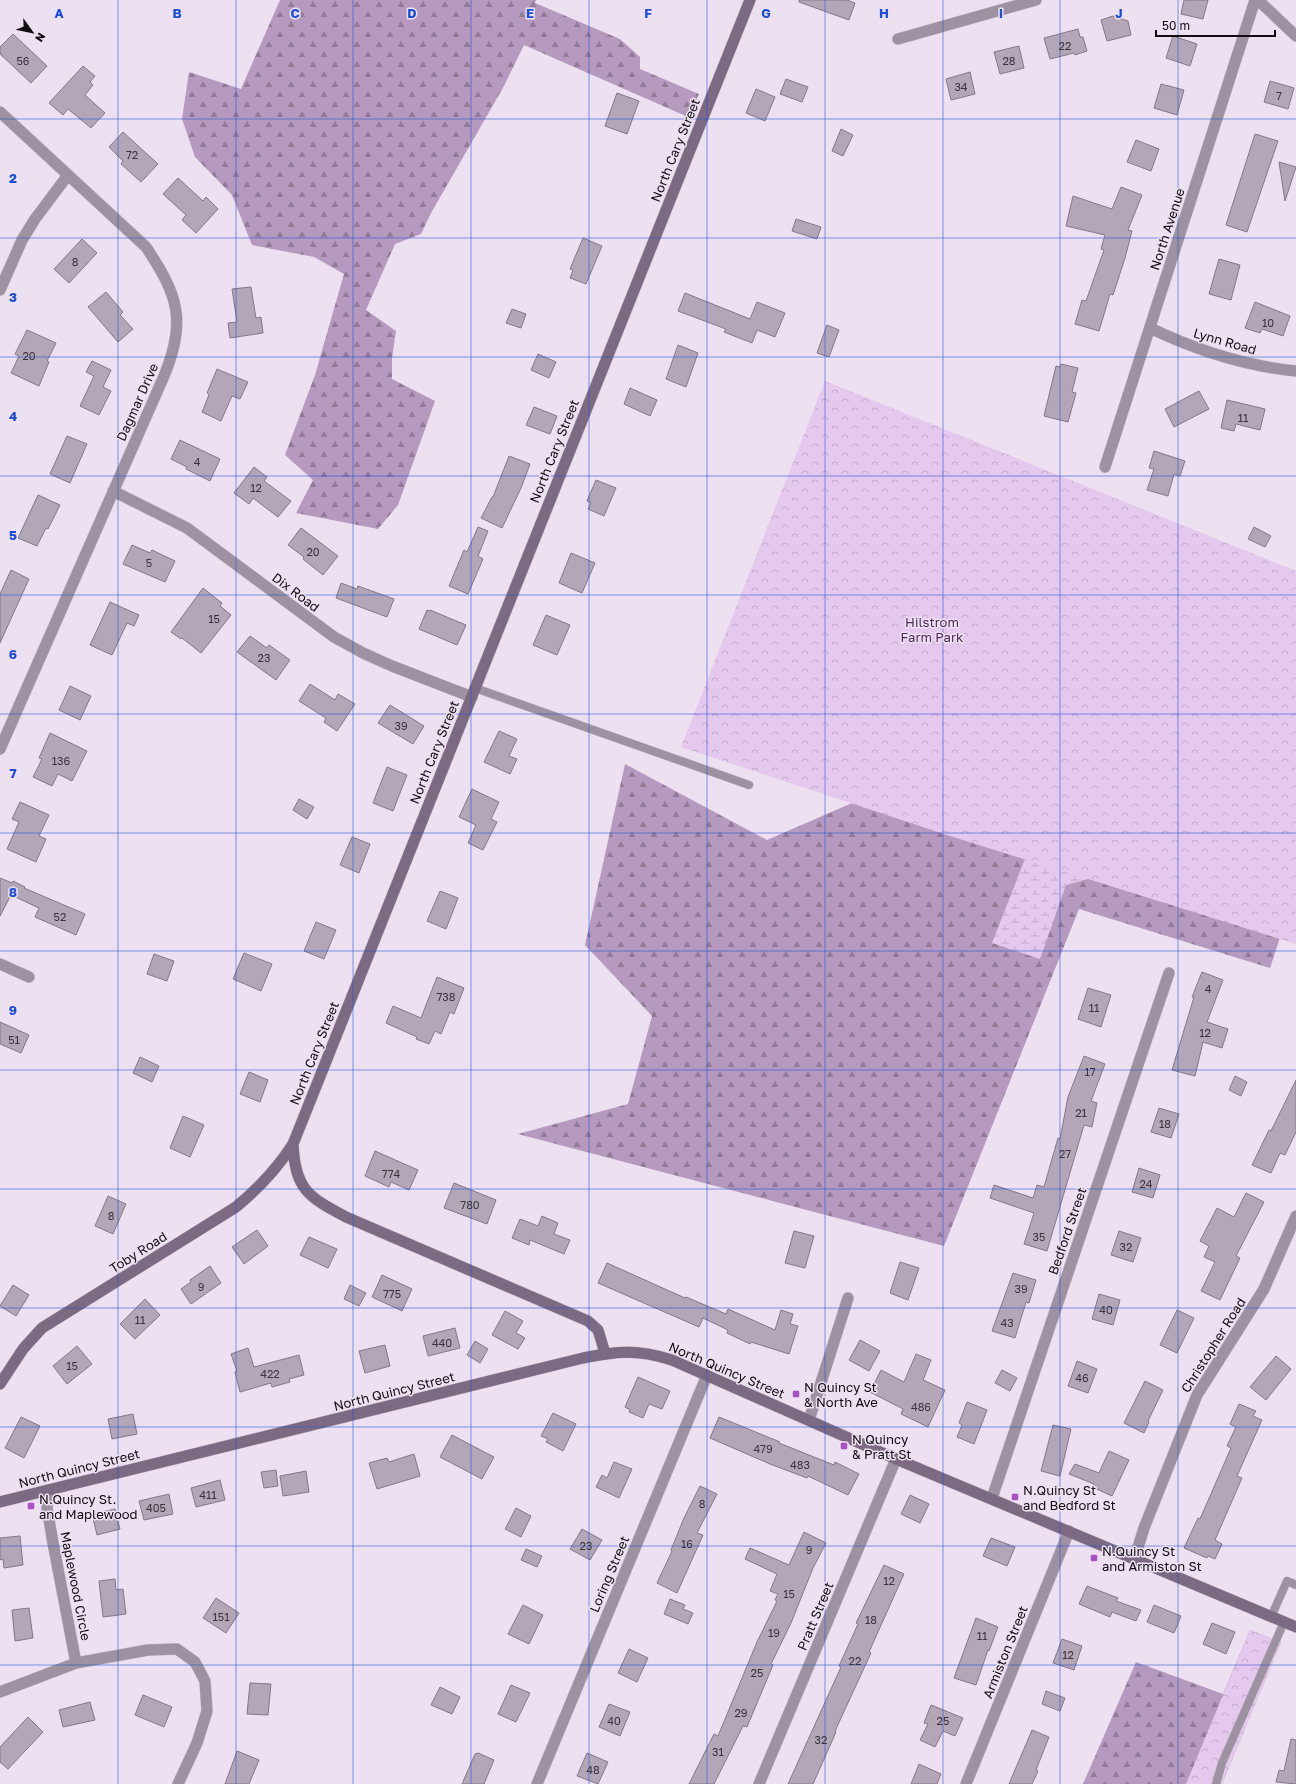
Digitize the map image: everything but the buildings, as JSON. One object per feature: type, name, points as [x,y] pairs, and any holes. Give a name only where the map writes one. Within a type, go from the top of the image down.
[{"type":"main road","name":"North Cary Street","points":[[605,1354],[598,1330],[588,1321],[353,1220],[326,1206],[304,1189],[297,1176],[294,1162],[293,1144],[750,0]]},
{"type":"main road","name":"Toby Road","points":[[0,1384],[23,1349],[42,1328],[236,1207],[270,1177],[281,1164],[293,1144]]},
{"type":"main road","name":"North Quincy Street","points":[[0,1502],[605,1354],[631,1352],[652,1354],[672,1360],[896,1459],[992,1498],[1134,1560],[1296,1627]]},
{"type":"street","points":[[898,39],[1036,0]]},
{"type":"street","points":[[1257,0],[1296,36]]},
{"type":"street","name":"North Avenue","points":[[1105,468],[1257,0]]},
{"type":"street","name":"Dagmar Drive","points":[[0,112],[146,247],[161,269],[171,290],[177,312],[177,333],[173,355],[0,749]]},
{"type":"street","points":[[0,290],[22,240],[35,219],[68,175]]},
{"type":"street","name":"Lynn Road","points":[[1150,328],[1176,340],[1221,356],[1274,369],[1296,371]]},
{"type":"street","name":"Dix Road","points":[[113,491],[187,528],[221,552],[301,614],[351,647],[392,666],[473,692]]},
{"type":"street","points":[[0,964],[29,977]]},
{"type":"street","name":"Bedford Street","points":[[992,1498],[1169,973]]},
{"type":"street","name":"Christopher Road","points":[[1134,1560],[1144,1528],[1197,1394],[1264,1289],[1296,1216]]},
{"type":"street","points":[[809,1420],[848,1298]]},
{"type":"street","name":"Loring Street","points":[[537,1784],[707,1375]]},
{"type":"street","name":"Pratt Street","points":[[759,1784],[896,1459]]},
{"type":"street","name":"Maplewood Circle","points":[[49,1490],[48,1508],[54,1551],[76,1663]]},
{"type":"street","name":"Armiston Street","points":[[966,1784],[1069,1531]]},
{"type":"street","points":[[0,1692],[76,1663],[148,1650],[177,1649],[195,1662],[205,1681],[207,1711],[197,1743],[178,1784]]},
{"type":"lane","points":[[473,692],[749,785]]},
{"type":"lane","points":[[1272,1617],[1287,1581],[1296,1585]]},
{"type":"lane","points":[[1216,1784],[1222,1763],[1284,1622]]},
{"type":"green space","points":[[280,0],[536,0],[535,3],[620,39],[640,57],[640,69],[699,94],[688,117],[524,45],[504,86],[431,213],[421,234],[395,244],[366,310],[396,331],[392,358],[392,379],[435,401],[398,505],[378,529],[296,513],[313,480],[285,455],[315,375],[344,274],[314,257],[252,245],[232,195],[195,157],[182,119],[189,72],[241,89]]},
{"type":"green space","name":"Hilstrom Farm Park","points":[[825,381],[1296,571],[1296,944],[950,836],[681,747]]},
{"type":"green space","points":[[625,764],[767,840],[928,770],[1296,889],[1270,968],[1079,909],[944,1246],[518,1134],[628,1104],[652,1016],[585,945]]},
{"type":"green space","points":[[1034,836],[1120,870],[1066,885],[1040,959],[992,943]]},
{"type":"green space","points":[[1250,1630],[1281,1642],[1222,1784],[1083,1784],[1136,1662],[1223,1694]]},
{"type":"green space","points":[[1250,1630],[1281,1642],[1222,1784],[1186,1784]]},
{"type":"place","name":"N Quincy St & North Ave","points":[[796,1394]]},
{"type":"place","name":"N Quincy & Pratt St","points":[[844,1446]]},
{"type":"place","name":"N.Quincy St and Bedford St","points":[[1015,1497]]},
{"type":"place","name":"N.Quincy St. and Maplewood","points":[[31,1506]]},
{"type":"place","name":"N.Quincy St and Armiston St","points":[[1094,1558]]}]
